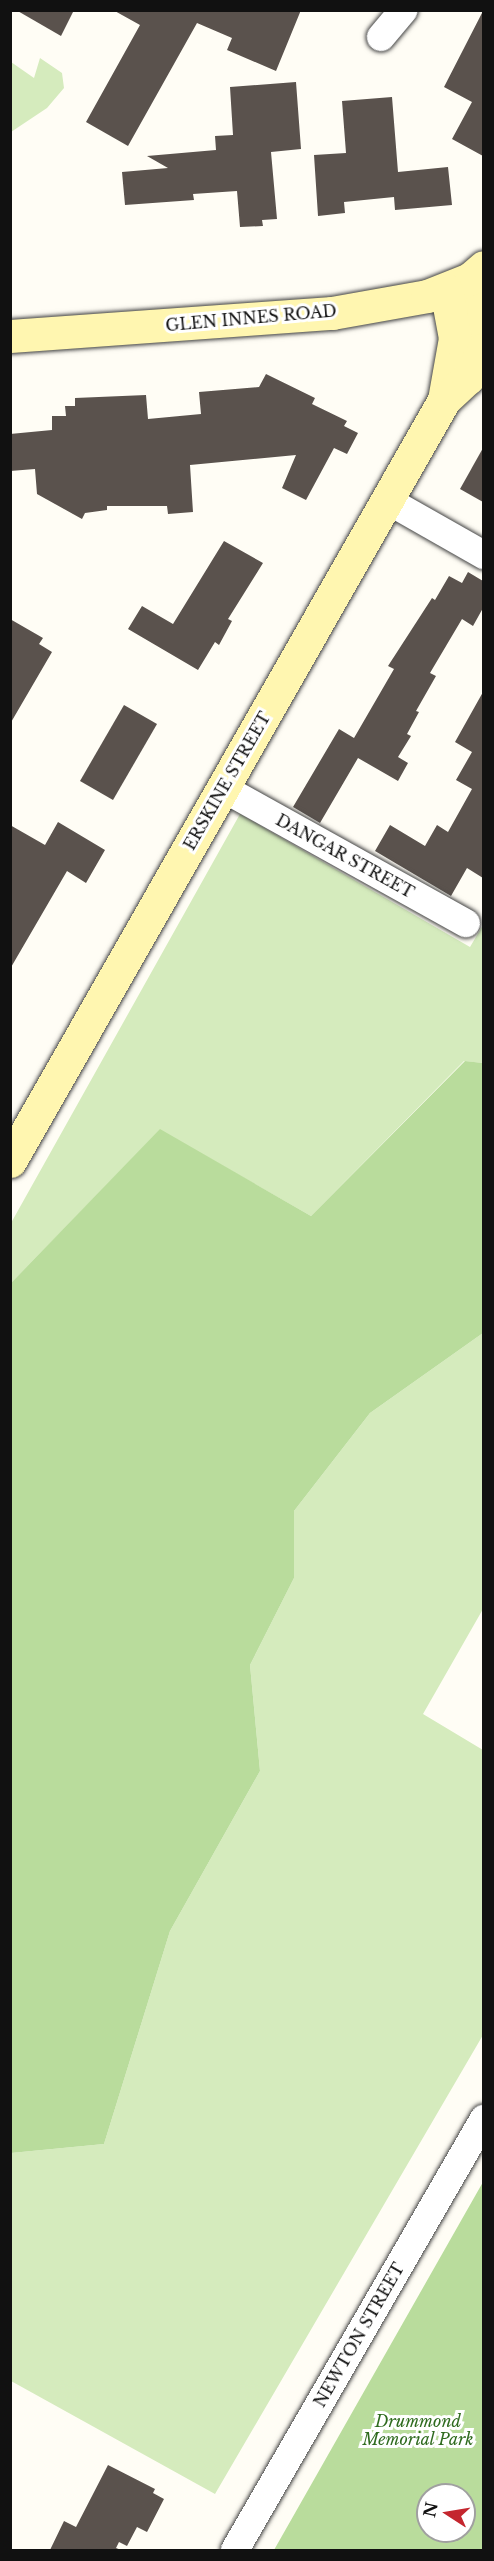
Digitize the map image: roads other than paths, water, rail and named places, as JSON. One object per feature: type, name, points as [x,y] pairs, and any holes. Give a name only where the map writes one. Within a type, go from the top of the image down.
[{"type":"street","points":[[381,37],[404,10]]},
{"type":"street","points":[[466,278],[483,329]]},
{"type":"street","name":"GLEN INNES ROAD","points":[[10,336],[332,313],[466,278]]},
{"type":"street","name":"ERSKINE STREET","points":[[444,400],[466,278]]},
{"type":"street","name":"ERSKINE STREET","points":[[10,1161],[444,400],[468,378],[483,350]]},
{"type":"street","points":[[387,500],[483,555]]},
{"type":"street","name":"DANGAR STREET","points":[[223,788],[466,923]]},
{"type":"street","name":"NEWTON STREET","points":[[235,2550],[483,2120]]},
{"type":"park label","name":"Drummond Memorial Park","points":[[418,2430]]}]
